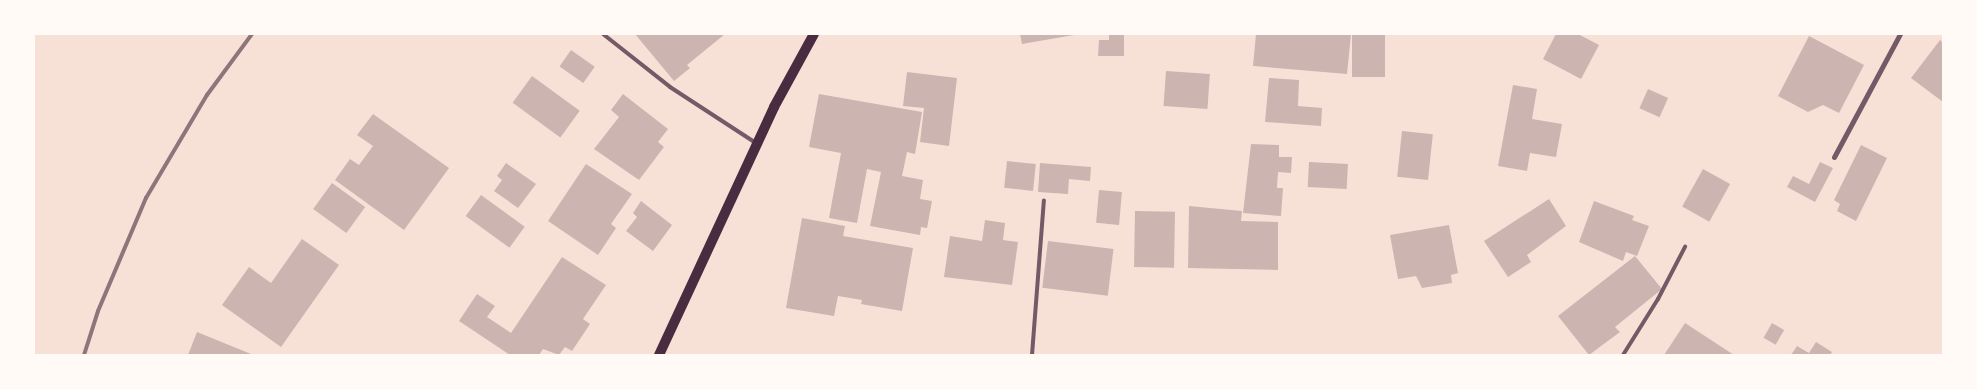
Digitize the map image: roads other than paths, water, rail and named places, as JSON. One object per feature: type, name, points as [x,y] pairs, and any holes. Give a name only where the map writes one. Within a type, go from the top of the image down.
[{"type":"main road","points":[[659,355],[757,144],[814,34]]},
{"type":"street","points":[[1834,157],[1900,34]]},
{"type":"lane","points":[[603,34],[670,87],[757,144]]},
{"type":"lane","points":[[1032,355],[1044,200]]},
{"type":"lane","points":[[1623,355],[1658,299],[1685,247]]},
{"type":"railway","points":[[84,355],[98,311],[146,198],[207,95],[252,34]]}]
